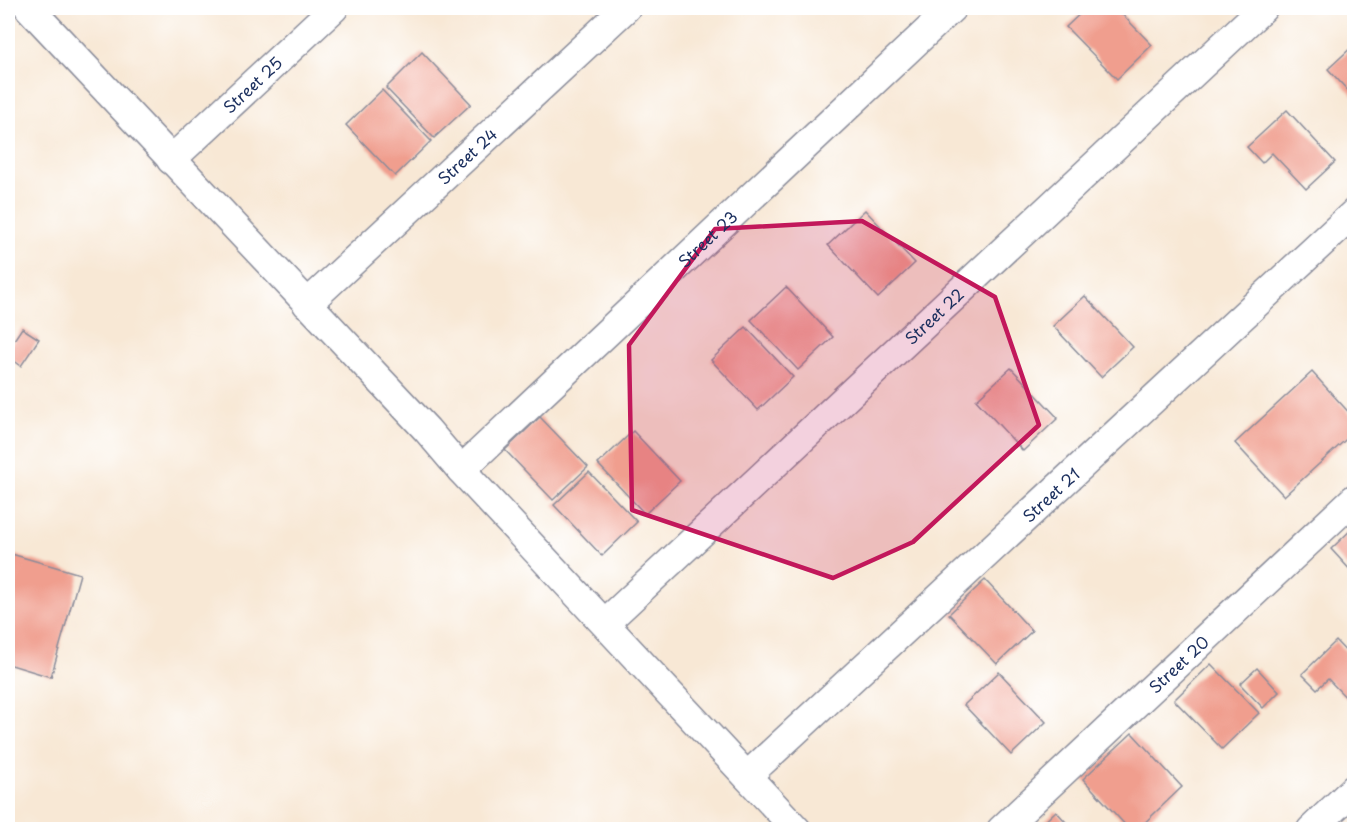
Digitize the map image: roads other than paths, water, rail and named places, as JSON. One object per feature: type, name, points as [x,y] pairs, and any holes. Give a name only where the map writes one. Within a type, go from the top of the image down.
[{"type":"street","points":[[28,8],[797,830]]},
{"type":"street","name":"Street 25","points":[[171,160],[334,8]]},
{"type":"street","name":"Street 24","points":[[307,304],[626,8]]},
{"type":"street","name":"Street 23","points":[[461,470],[952,8]]},
{"type":"street","name":"Street 22","points":[[605,623],[1263,8]]},
{"type":"street","name":"Street 21","points":[[747,776],[1354,213]]},
{"type":"street","name":"Street 20","points":[[1001,830],[1354,499]]},
{"type":"street","points":[[1311,830],[1354,789]]}]
